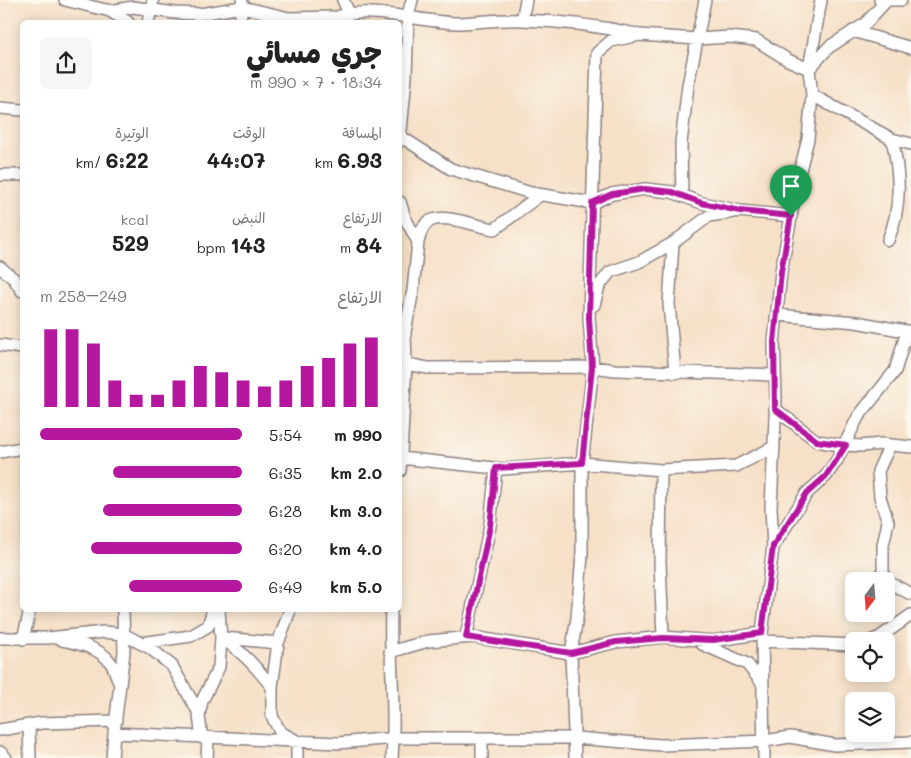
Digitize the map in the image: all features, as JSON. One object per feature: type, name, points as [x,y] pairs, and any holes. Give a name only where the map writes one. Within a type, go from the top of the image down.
[{"type":"street","points":[[65,0],[110,11],[152,4],[175,13],[200,14],[242,4],[289,18],[330,20],[361,11],[408,15],[460,23],[522,20],[606,27],[640,35],[696,40],[730,37],[756,40],[788,60],[810,69]]},
{"type":"street","points":[[92,0],[125,20]]},
{"type":"street","points":[[343,0],[349,13]]},
{"type":"street","points":[[402,117],[406,77],[408,15],[412,0]]},
{"type":"street","points":[[522,20],[526,0]]},
{"type":"street","points":[[682,196],[681,143],[696,40],[705,0]]},
{"type":"street","points":[[764,758],[762,637],[773,546],[771,507],[775,409],[774,342],[781,272],[808,139],[812,96],[810,69],[821,0]]},
{"type":"street","points":[[810,69],[829,47],[865,24],[884,0],[901,0]]},
{"type":"street","points":[[148,20],[152,4]]},
{"type":"street","points":[[240,20],[242,4]]},
{"type":"street","points":[[853,31],[911,48]]},
{"type":"street","points":[[575,758],[571,653],[577,618],[582,554],[582,463],[592,367],[589,318],[597,53],[610,42],[640,35]]},
{"type":"street","points":[[812,96],[892,139],[911,144]]},
{"type":"street","points":[[0,108],[20,110]]},
{"type":"street","points":[[402,138],[452,169],[540,195],[592,203],[612,194],[645,189],[672,192],[702,203],[740,211],[791,216]]},
{"type":"street","points":[[888,240],[893,228],[899,198],[898,166],[892,139]]},
{"type":"street","points":[[0,175],[20,175]]},
{"type":"street","points":[[402,439],[406,364],[402,336],[413,290],[418,242],[424,225],[432,219],[454,219],[478,227],[495,229],[540,195]]},
{"type":"street","points":[[402,208],[418,242]]},
{"type":"street","points":[[589,318],[600,286],[610,272],[639,262],[673,243],[709,216],[740,211]]},
{"type":"street","points":[[673,243],[669,304],[675,373]]},
{"type":"street","points":[[0,267],[20,286]]},
{"type":"street","points":[[773,546],[807,493],[826,476],[846,445],[858,417],[895,371],[909,331],[856,322],[777,315]]},
{"type":"street","points":[[0,346],[20,348]]},
{"type":"street","points":[[406,364],[428,368],[592,367],[675,373],[775,375]]},
{"type":"street","points":[[775,409],[817,441],[846,445],[911,447]]},
{"type":"street","points":[[883,572],[883,546],[888,522],[880,497],[878,471],[890,445]]},
{"type":"street","points":[[0,452],[20,448]]},
{"type":"street","points":[[402,458],[496,468],[582,463],[661,470],[736,466],[774,448]]},
{"type":"street","points":[[466,637],[490,526],[496,468]]},
{"type":"street","points":[[661,470],[660,562],[663,638]]},
{"type":"street","points":[[895,586],[911,594]]},
{"type":"street","points":[[23,638],[30,612]]},
{"type":"street","points":[[112,758],[120,686],[123,634],[122,612]]},
{"type":"street","points":[[141,643],[191,636],[208,626],[212,612]]},
{"type":"street","points":[[199,713],[202,702],[219,667],[221,638],[219,612]]},
{"type":"street","points":[[289,612],[278,643],[272,687],[272,716],[280,732],[297,741]]},
{"type":"street","points":[[390,612],[394,738],[392,758]]},
{"type":"street","points":[[887,632],[911,615]]},
{"type":"street","points":[[0,638],[48,638],[104,632],[123,634],[141,643],[172,666],[199,713],[205,738],[207,758]]},
{"type":"street","points":[[390,652],[428,641],[466,637],[571,653],[616,642],[663,638],[713,640],[762,637],[845,644]]},
{"type":"street","points":[[48,638],[76,642],[96,650],[111,662],[120,686]]},
{"type":"street","points":[[221,638],[278,643]]},
{"type":"street","points":[[221,638],[238,649],[251,661],[272,687]]},
{"type":"street","points":[[687,639],[718,649],[747,664],[763,684]]},
{"type":"street","points":[[0,730],[41,723],[116,721]]},
{"type":"street","points":[[29,725],[30,758]]},
{"type":"street","points":[[114,733],[338,743],[394,738],[575,738],[661,745],[765,741],[790,736],[835,745],[911,742]]},
{"type":"street","points":[[482,739],[482,758]]},
{"type":"street","points":[[297,741],[297,758]]},
{"type":"street","points":[[661,745],[661,758]]},
{"type":"street","points":[[0,752],[6,758]]},
{"type":"route","points":[[645,189],[672,192],[702,203],[740,211],[791,216],[781,272],[774,342],[775,409],[817,441],[846,445],[826,476],[807,493],[773,546],[762,633],[713,640],[663,638],[616,642],[571,653],[466,637],[490,526],[496,468],[582,463],[592,367],[589,318],[592,203],[612,194],[645,189]]}]
